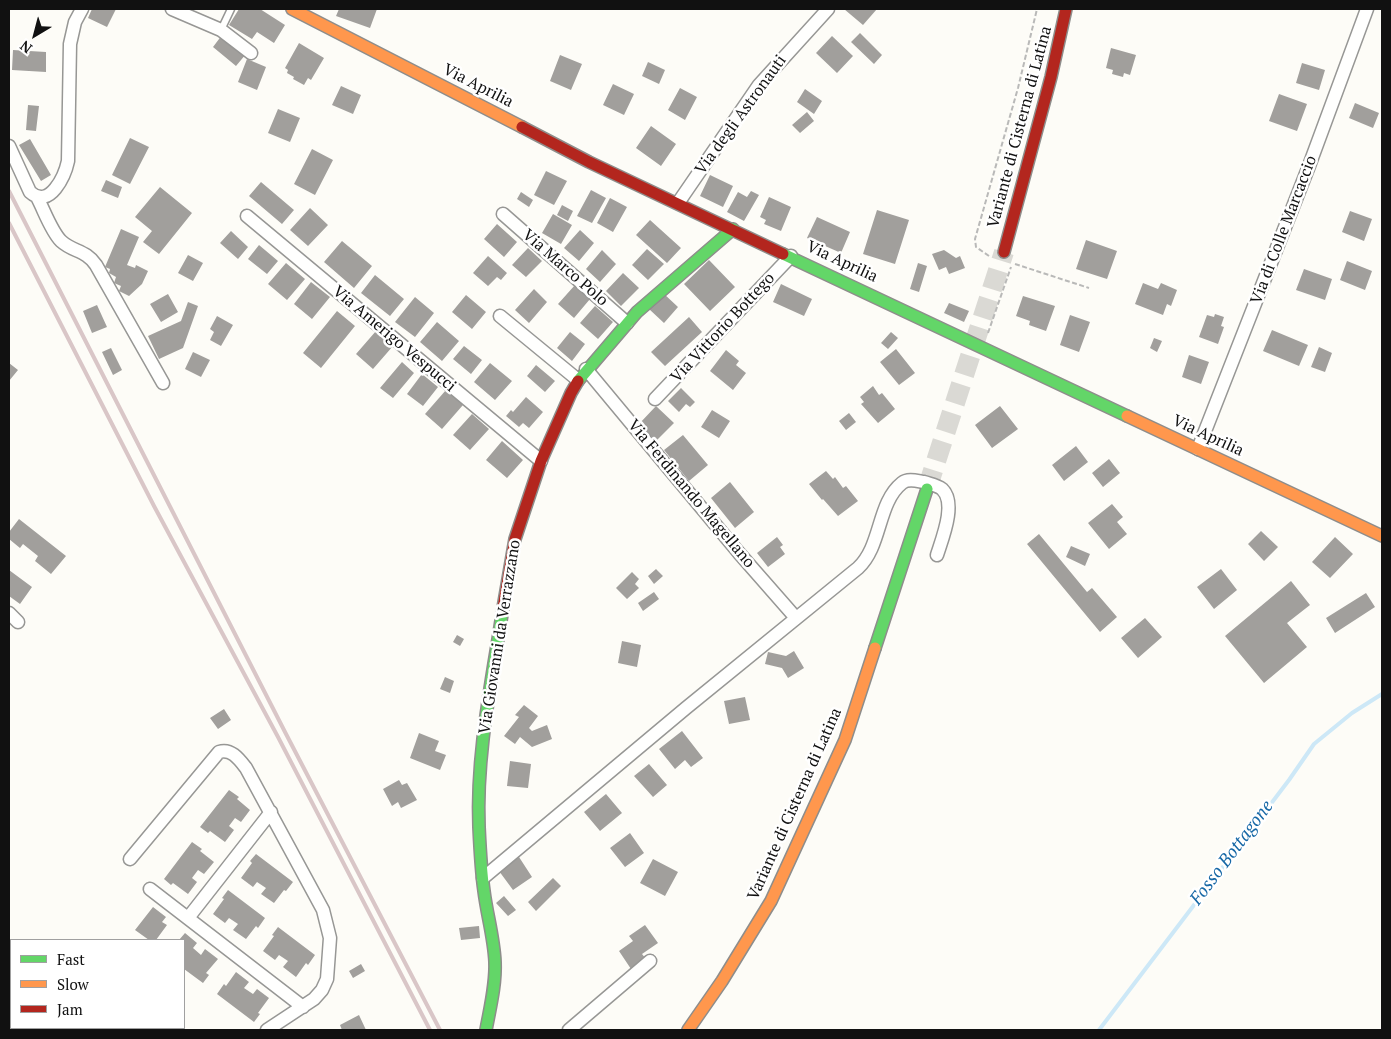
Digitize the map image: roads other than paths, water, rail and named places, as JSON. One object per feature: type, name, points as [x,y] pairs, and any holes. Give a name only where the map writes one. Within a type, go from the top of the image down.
[{"type":"street","points":[[37,197],[45,196],[54,190],[63,178],[66,170],[70,44],[74,22],[82,9]]},
{"type":"street","points":[[172,9],[221,30],[251,53]]},
{"type":"street","name":"Via Aprilia","points":[[292,9],[589,162],[1382,536]]},
{"type":"street","name":"Via degli Astronauti","points":[[678,203],[759,85],[828,9]]},
{"type":"street","name":"Variante di Cisterna di Latina","points":[[1004,252],[1051,77],[1066,9]]},
{"type":"street","name":"Via di Colle Marcaccio","points":[[1198,449],[1309,166],[1367,9]]},
{"type":"street","points":[[9,146],[30,192],[37,197],[57,237],[66,246],[86,254],[96,265],[163,383]]},
{"type":"street","name":"Via Marco Polo","points":[[504,214],[627,323]]},
{"type":"street","name":"Via Amerigo Vespucci","points":[[247,216],[541,461]]},
{"type":"street","name":"Via Giovanni da Verrazzano","points":[[486,1030],[493,991],[495,964],[493,936],[483,878],[479,816],[480,767],[509,567],[520,523],[541,461],[578,380],[647,302],[733,229]]},
{"type":"street","name":"Via Vittorio Bottego","points":[[655,399],[791,256]]},
{"type":"street","points":[[500,316],[578,380]]},
{"type":"street","name":"Via Ferdinando Magellano","points":[[586,369],[739,553],[796,618]]},
{"type":"street","points":[[483,878],[855,571],[864,562],[873,546],[890,498],[895,490],[905,482],[913,480],[934,485],[946,494],[949,504],[948,515],[937,555]]},
{"type":"street","name":"Variante di Cisterna di Latina","points":[[688,1030],[726,975],[772,901],[845,740],[927,489]]},
{"type":"street","points":[[130,859],[222,750],[232,753],[246,768],[323,910],[328,925],[330,942],[328,976],[317,998],[267,1030]]},
{"type":"street","points":[[188,918],[271,812]]},
{"type":"street","points":[[150,888],[303,1007]]},
{"type":"street","points":[[569,1030],[650,961]]},
{"type":"lane","points":[[221,30],[231,9]]},
{"type":"waterway","name":"Fosso Bottagone","points":[[1099,1030],[1289,780],[1314,744],[1352,713],[1382,694]]},
{"type":"tunnel","points":[[927,489],[1004,252]]},
{"type":"railway","points":[[9,191],[285,732],[440,1030]]},
{"type":"railway","points":[[9,223],[154,506],[278,737],[430,1030]]}]
